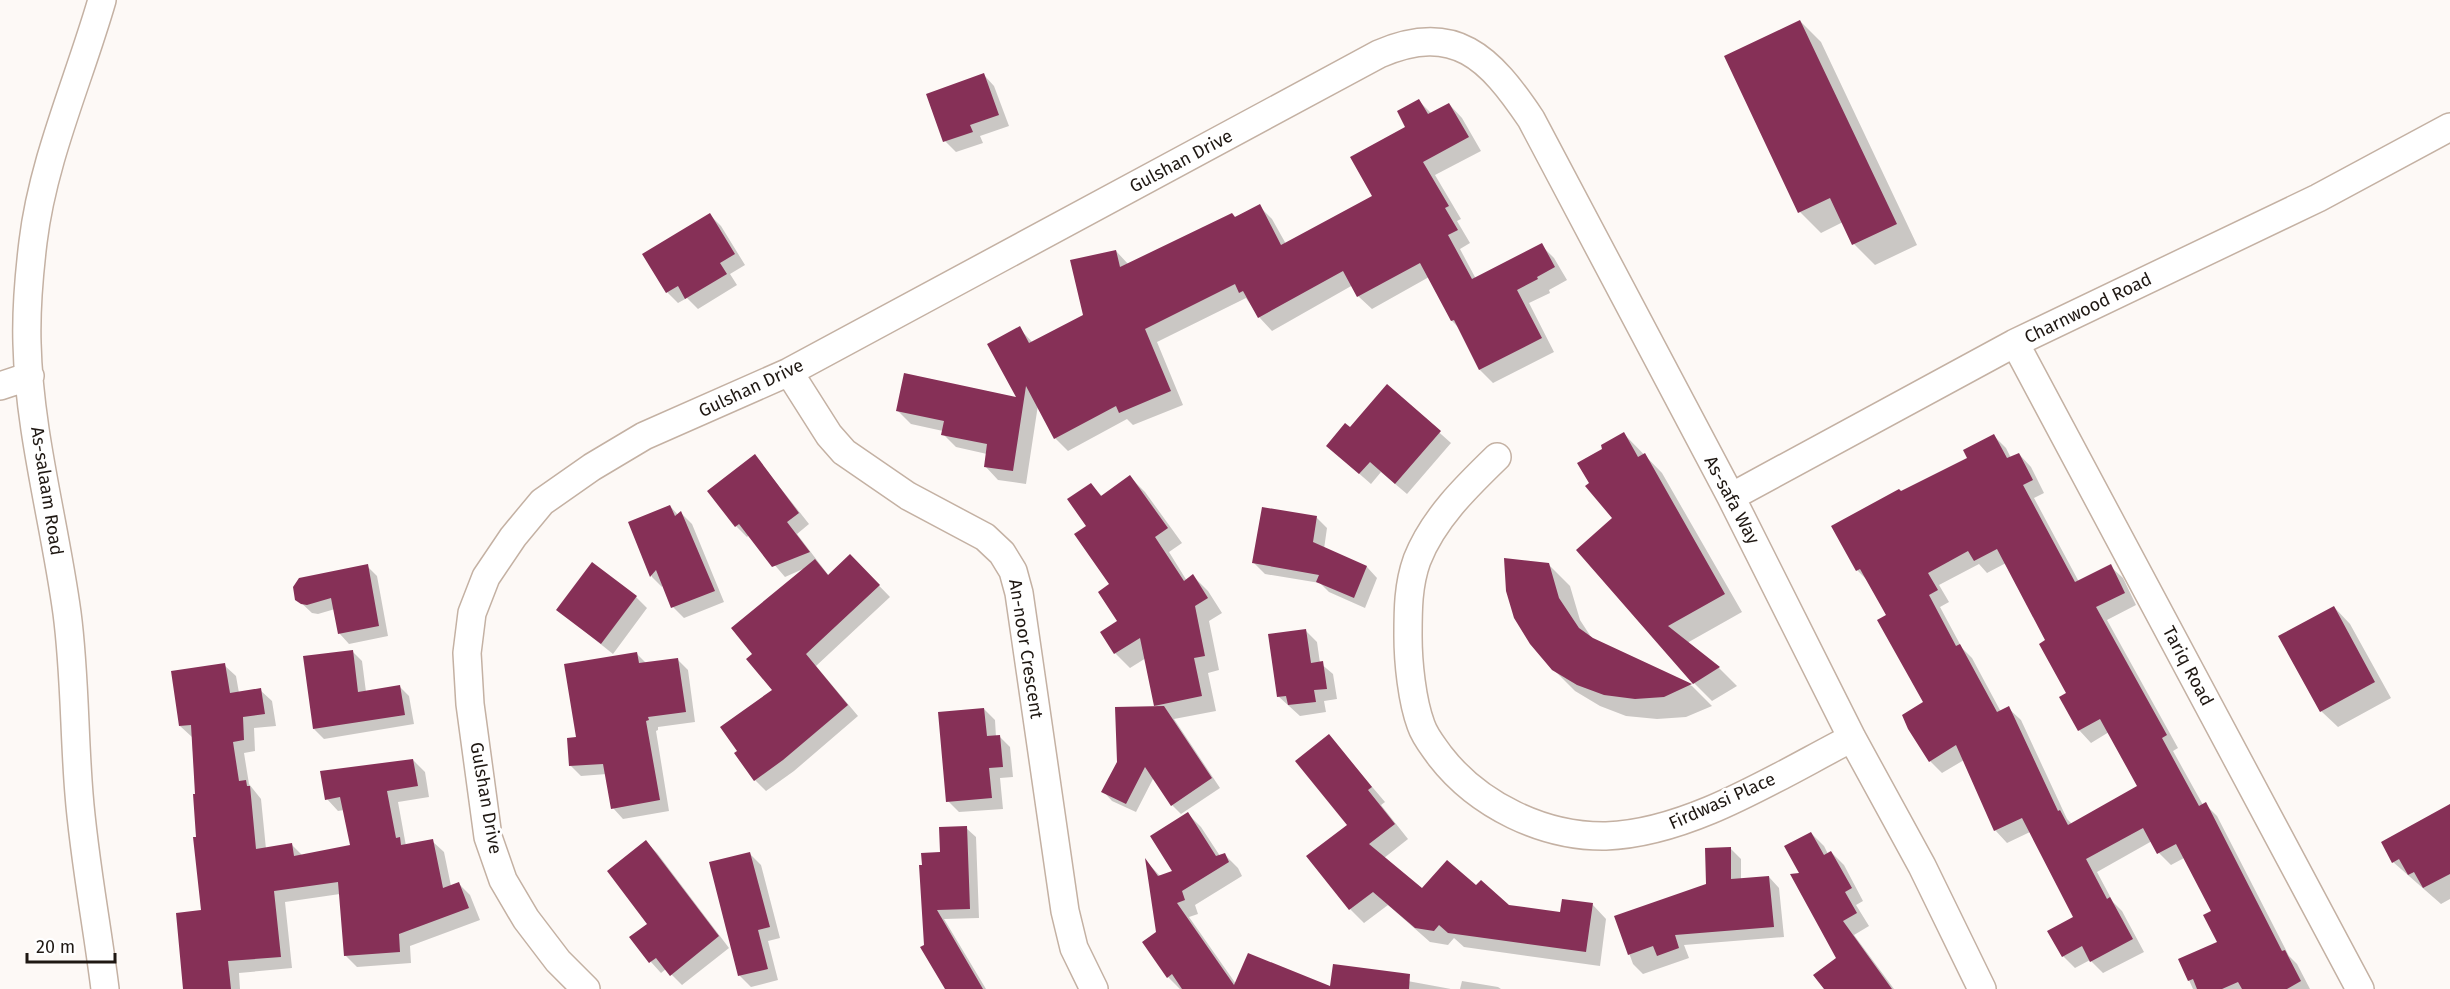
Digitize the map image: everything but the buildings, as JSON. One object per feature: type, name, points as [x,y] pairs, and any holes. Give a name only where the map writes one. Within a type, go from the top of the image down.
[{"type":"street","name":"As-salaam Road","points":[[102,0],[86,57],[66,106],[33,241],[27,344],[34,413],[67,611],[72,660],[79,795],[105,989]]},
{"type":"street","name":"Gulshan Drive","points":[[586,989],[558,961],[526,919],[503,880],[488,837],[470,704],[467,653],[472,613],[486,577],[513,537],[542,502],[592,467],[644,436],[789,372],[1379,54],[1400,45],[1421,41],[1445,43]]},
{"type":"street","name":"As-safa Way","points":[[1445,43],[1465,48],[1489,65],[1508,85],[1531,119],[1731,497],[1852,738],[1922,866],[1982,989]]},
{"type":"street","name":"Charnwood Road","points":[[1731,497],[2015,343],[2318,198],[2450,127]]},
{"type":"street","name":"Tariq Road","points":[[2015,343],[2360,989]]},
{"type":"street","name":"An-noor Crescent","points":[[789,372],[829,435],[844,452],[908,496],[985,537],[1002,553],[1014,571],[1020,594],[1065,911],[1074,948],[1094,989]]},
{"type":"street","points":[[0,386],[30,376]]},
{"type":"street","name":"Firdwasi Place","points":[[1497,457],[1465,487],[1433,530],[1416,562],[1408,601],[1408,660],[1421,725],[1447,765],[1468,785],[1491,803],[1544,827],[1573,834],[1602,836],[1632,834],[1661,829],[1689,818],[1852,738]]}]
